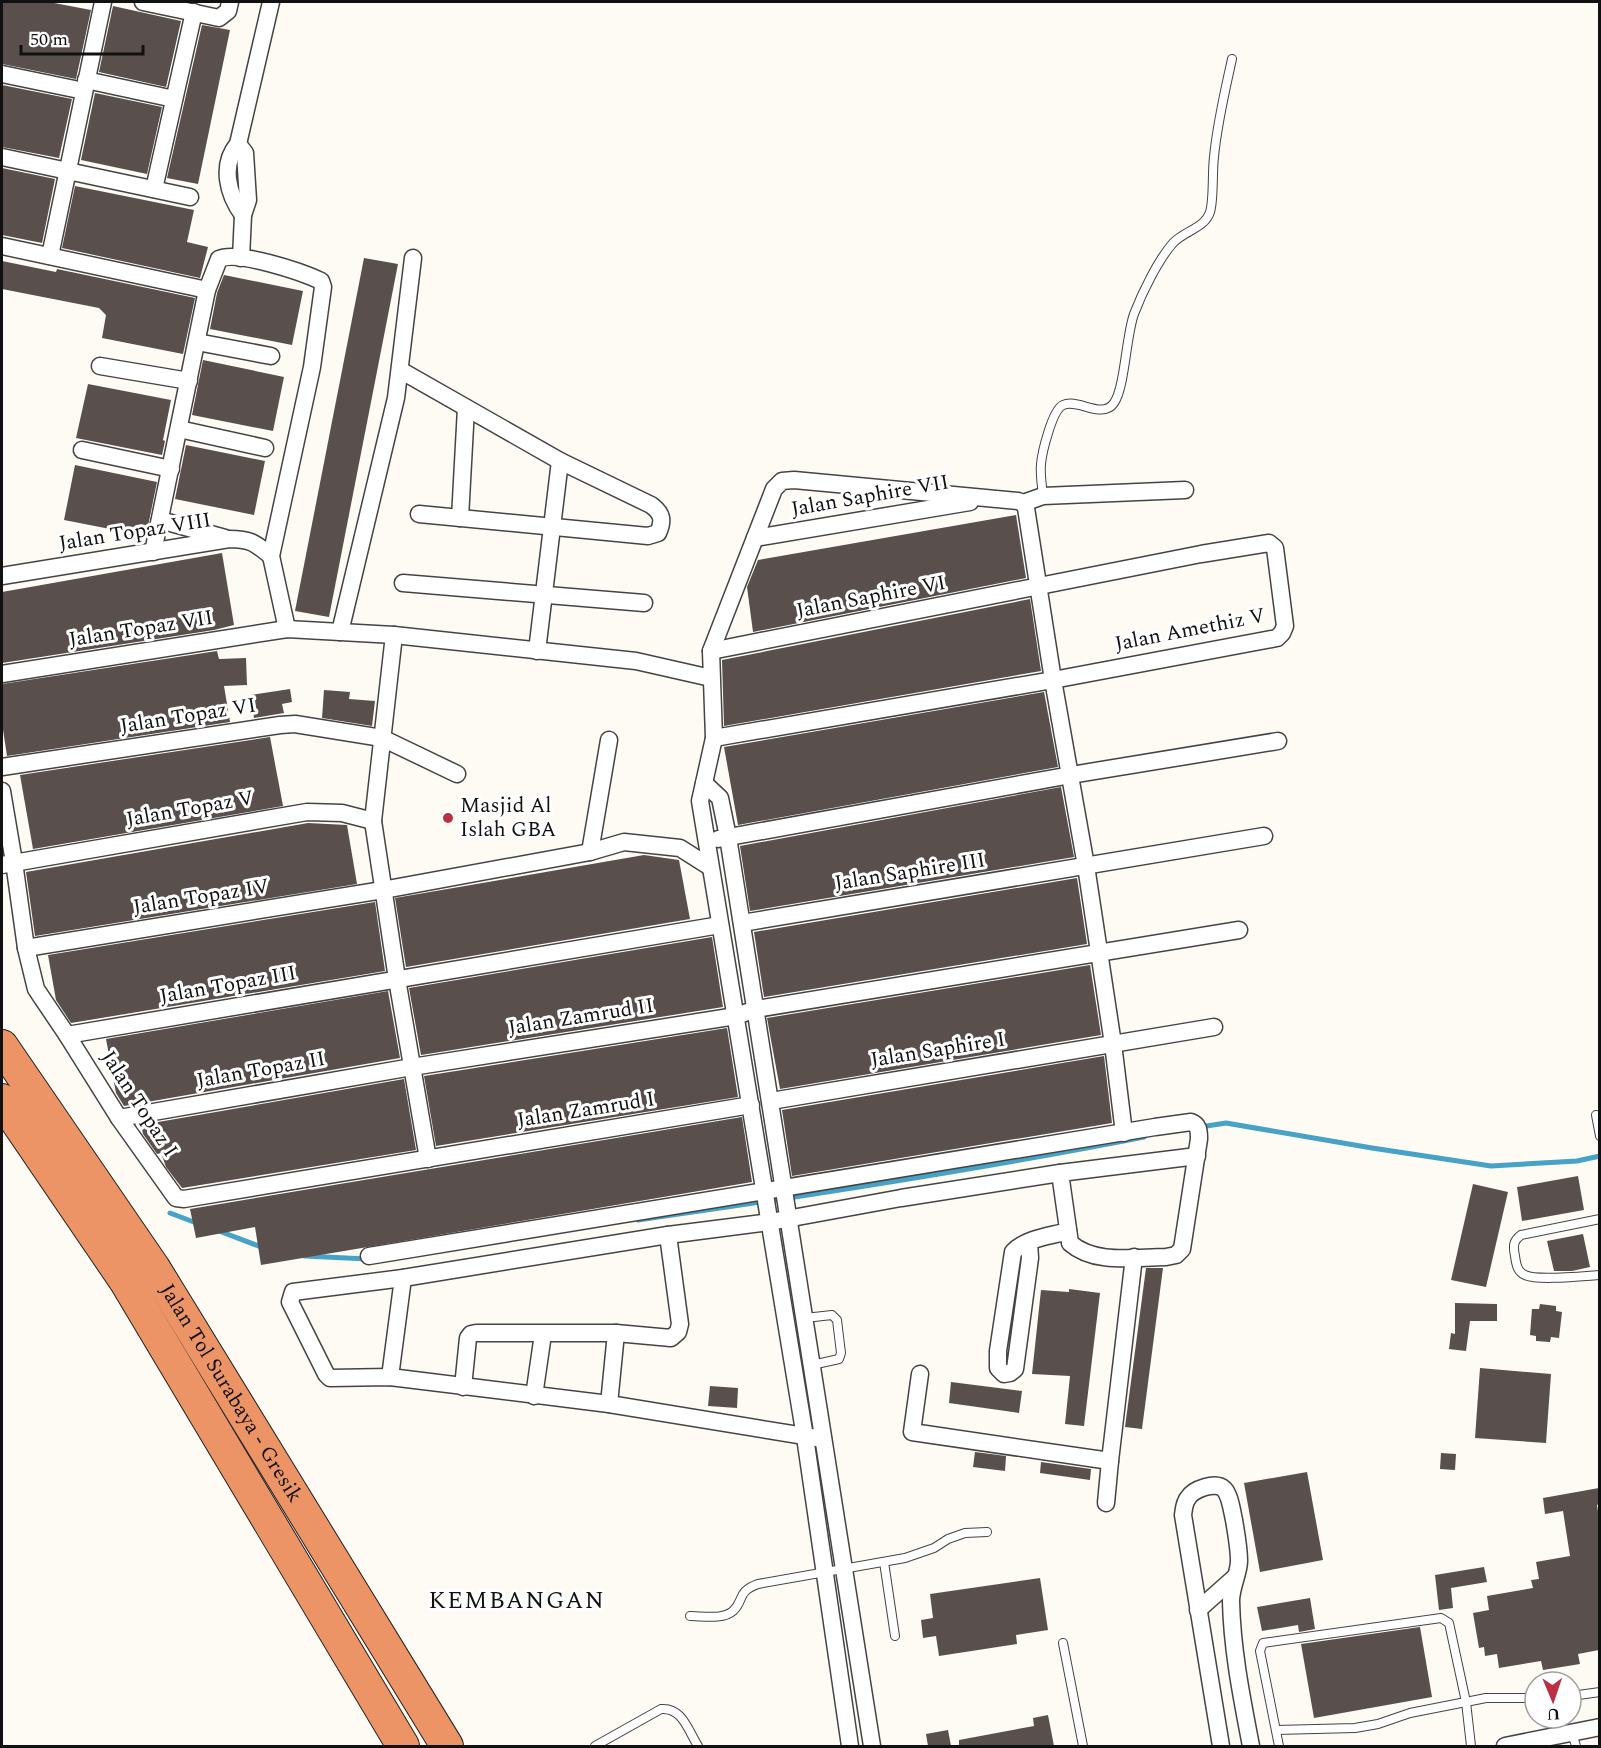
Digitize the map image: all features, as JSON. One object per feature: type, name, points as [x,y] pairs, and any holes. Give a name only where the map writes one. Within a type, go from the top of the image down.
[{"type":"highway","name":"Jalan Tol Surabaya - Gresik","points":[[2,1046],[154,1268],[447,1746]]},
{"type":"highway","name":"Jalan Tol Surabaya - Gresik","points":[[2,1100],[126,1282],[403,1746]]},
{"type":"street","points":[[50,256],[103,2]]},
{"type":"street","points":[[143,2],[219,18],[228,11],[230,2]]},
{"type":"street","points":[[241,258],[243,215],[248,200],[246,153],[238,144],[271,2]]},
{"type":"street","points":[[153,189],[195,12]]},
{"type":"street","points":[[2,74],[174,99]]},
{"type":"street","points":[[2,157],[190,197]]},
{"type":"street","points":[[2,246],[207,290]]},
{"type":"street","points":[[153,552],[207,290],[219,259],[229,256],[241,258],[303,272],[321,281],[323,287],[312,367],[271,556],[287,629]]},
{"type":"street","points":[[340,632],[396,398],[413,258]]},
{"type":"street","points":[[197,342],[271,356]]},
{"type":"street","points":[[100,366],[189,381]]},
{"type":"street","points":[[400,370],[560,461],[651,505],[660,512],[662,522],[658,532],[648,536],[419,514]]},
{"type":"street","points":[[460,518],[466,408]]},
{"type":"street","points":[[179,429],[266,448]]},
{"type":"street","points":[[82,450],[171,469]]},
{"type":"street","points":[[537,651],[560,461]]},
{"type":"street","points":[[850,1746],[805,1437],[700,801],[714,738],[711,651],[774,489],[782,481],[794,480],[1023,503],[1043,496],[1185,490]]},
{"type":"street","name":"Jalan Saphire VII","points":[[755,538],[991,498]]},
{"type":"street","points":[[1023,503],[1026,508],[1053,680],[1086,866],[1124,1132]]},
{"type":"street","points":[[160,520],[229,539]]},
{"type":"street","name":"Jalan Topaz VIII","points":[[2,576],[229,539],[247,539],[271,556]]},
{"type":"street","name":"Jalan Amethiz V","points":[[1053,680],[1276,638],[1282,633],[1284,626],[1273,545],[1269,543],[1201,554]]},
{"type":"street","name":"Jalan Saphire VI","points":[[711,651],[1201,554]]},
{"type":"street","points":[[403,583],[644,603]]},
{"type":"street","name":"Jalan Topaz VII","points":[[2,674],[287,629],[394,635],[636,661],[711,678]]},
{"type":"street","points":[[394,635],[373,821],[382,890],[428,1159]]},
{"type":"street","points":[[714,738],[1053,680]]},
{"type":"street","name":"Jalan Topaz VI","points":[[2,767],[295,724],[382,738],[457,774]]},
{"type":"street","points":[[590,852],[609,740]]},
{"type":"street","points":[[706,842],[1071,775],[1278,741]]},
{"type":"street","points":[[704,783],[720,798],[728,837],[872,1746]]},
{"type":"street","name":"Jalan Topaz I","points":[[2,791],[8,863],[36,989],[119,1118],[176,1198],[184,1199],[428,1159]]},
{"type":"street","name":"Jalan Topaz V","points":[[8,863],[307,812],[342,813],[373,821]]},
{"type":"street","name":"Jalan Saphire III","points":[[742,923],[1264,836]]},
{"type":"street","name":"Jalan Topaz IV","points":[[26,948],[382,890],[590,852],[624,842],[680,848],[710,867]]},
{"type":"street","name":"Jalan Topaz III","points":[[67,1035],[720,925]]},
{"type":"street","name":"Jalan Zamrud II","points":[[412,1067],[736,1016],[756,1009],[1239,930]]},
{"type":"street","name":"Jalan Saphire I","points":[[771,1101],[1214,1027]]},
{"type":"street","name":"Jalan Topaz II","points":[[119,1118],[412,1067]]},
{"type":"street","name":"Jalan Zamrud I","points":[[428,1159],[752,1105]]},
{"type":"street","points":[[369,1256],[646,1226],[668,1235],[767,1206],[1124,1132],[1191,1122],[1198,1128],[1197,1156],[1180,1253],[1166,1257],[1100,1257],[1084,1254],[1070,1243],[1060,1173]]},
{"type":"street","points":[[824,1439],[609,1404],[390,1377],[330,1378],[290,1299],[292,1292],[403,1278],[646,1226],[767,1206],[1197,1156]]},
{"type":"street","points":[[1029,1242],[1031,1251],[1015,1369],[1004,1374],[998,1368],[998,1351],[1013,1252],[1019,1246],[1029,1242],[1068,1231]]},
{"type":"street","points":[[463,1387],[468,1338],[471,1334],[616,1333],[671,1338],[678,1332],[680,1324],[668,1235]]},
{"type":"street","points":[[1106,1503],[1134,1257]]},
{"type":"street","points":[[390,1377],[403,1278]]},
{"type":"street","points":[[609,1404],[616,1333]]},
{"type":"street","points":[[534,1396],[543,1334]]},
{"type":"street","points":[[920,1374],[912,1432],[1110,1461]]},
{"type":"street","points":[[1221,1746],[1183,1515],[1188,1496],[1197,1490],[1217,1485],[1224,1488],[1227,1494],[1234,1520],[1239,1562],[1231,1599],[1236,1653],[1251,1746]]},
{"type":"street","points":[[1198,1610],[1234,1578]]},
{"type":"street","points":[[1504,1746],[1574,1740],[1599,1727]]},
{"type":"lane","points":[[1043,496],[1041,478],[1043,453],[1058,409],[1061,406],[1070,405],[1103,410],[1112,405],[1118,392],[1134,315],[1146,289],[1164,254],[1173,243],[1182,234],[1204,222],[1211,210],[1214,155],[1232,59]]},
{"type":"lane","points":[[1596,1115],[1599,1136]]},
{"type":"lane","points":[[1599,1220],[1521,1235],[1515,1239],[1513,1246],[1518,1269],[1524,1275],[1537,1278],[1599,1275]]},
{"type":"lane","points":[[805,1317],[832,1315],[837,1320],[841,1353],[839,1359],[812,1365]]},
{"type":"lane","points":[[690,1616],[723,1616],[735,1610],[744,1591],[749,1587],[884,1562],[934,1548],[948,1539],[965,1533],[987,1532]]},
{"type":"lane","points":[[884,1562],[894,1636]]},
{"type":"lane","points":[[1279,1746],[1260,1650],[1263,1643],[1441,1618],[1449,1623],[1466,1702],[1471,1746]]},
{"type":"lane","points":[[1063,1642],[1083,1746]]},
{"type":"lane","points":[[1583,1694],[1599,1692]]},
{"type":"lane","points":[[1276,1730],[1355,1728],[1378,1724],[1410,1713],[1486,1698],[1523,1698]]},
{"type":"lane","points":[[595,1746],[661,1709],[678,1712],[698,1746]]},
{"type":"building","points":[[2,2],[49,2],[91,10],[76,79],[2,64]]},
{"type":"building","points":[[113,6],[181,21],[166,87],[99,72]]},
{"type":"building","points":[[202,25],[230,30],[198,184],[167,178]]},
{"type":"building","points":[[2,85],[72,99],[59,158],[2,147]]},
{"type":"building","points":[[95,93],[162,107],[147,174],[81,160]]},
{"type":"building","points":[[2,168],[55,179],[42,243],[2,235]]},
{"type":"building","points":[[75,186],[194,210],[187,242],[208,247],[200,278],[62,248]]},
{"type":"building","points":[[364,258],[398,264],[329,617],[295,611]]},
{"type":"building","points":[[2,261],[56,272],[57,269],[195,298],[183,354],[102,338],[106,315],[99,308],[2,289]]},
{"type":"building","points":[[224,275],[303,291],[292,345],[210,329],[217,293]]},
{"type":"building","points":[[203,360],[284,377],[273,431],[192,415]]},
{"type":"building","points":[[88,384],[171,400],[162,455],[76,438]]},
{"type":"building","points":[[186,445],[265,461],[254,515],[175,499]]},
{"type":"building","points":[[75,465],[157,482],[146,536],[64,520]]},
{"type":"building","points":[[1016,515],[1026,578],[753,632],[747,587],[758,560]]},
{"type":"building","points":[[222,553],[234,625],[2,663],[2,592]]},
{"type":"building","points":[[1030,599],[1041,671],[724,726],[722,660]]},
{"type":"building","points":[[217,651],[219,659],[246,658],[247,685],[224,686],[230,722],[7,756],[2,723],[2,684]]},
{"type":"building","points":[[290,689],[292,702],[282,704],[284,713],[254,718],[251,695]]},
{"type":"building","points":[[324,690],[350,692],[349,699],[375,701],[372,726],[322,718]]},
{"type":"building","points":[[1044,692],[1058,767],[738,825],[724,747]]},
{"type":"building","points":[[270,737],[283,806],[33,849],[20,775]]},
{"type":"building","points":[[1061,787],[1074,857],[750,911],[740,846]]},
{"type":"building","points":[[308,823],[347,825],[357,884],[35,936],[26,872]]},
{"type":"building","points":[[644,855],[679,860],[690,919],[406,967],[395,898]]},
{"type":"building","points":[[1077,878],[1087,944],[764,997],[754,932]]},
{"type":"building","points":[[375,902],[385,971],[71,1023],[56,1000],[48,955]]},
{"type":"building","points":[[712,937],[723,1007],[421,1055],[409,988]]},
{"type":"building","points":[[1090,965],[1101,1035],[780,1089],[767,1018]]},
{"type":"building","points":[[388,991],[400,1058],[124,1106],[116,1093],[106,1039]]},
{"type":"building","points":[[727,1028],[738,1097],[436,1146],[424,1076]]},
{"type":"building","points":[[1104,1056],[1112,1123],[792,1176],[782,1110]]},
{"type":"building","points":[[404,1079],[416,1150],[182,1188],[166,1167],[161,1153],[157,1154],[143,1134],[141,1125]]},
{"type":"building","points":[[742,1117],[752,1182],[261,1265],[255,1227],[196,1238],[190,1209]]},
{"type":"building","points":[[1578,1176],[1584,1210],[1522,1221],[1517,1187]]},
{"type":"building","points":[[1473,1184],[1508,1192],[1486,1287],[1451,1280]]},
{"type":"building","points":[[1583,1234],[1590,1267],[1572,1271],[1554,1271],[1547,1241]]},
{"type":"building","points":[[1146,1268],[1163,1268],[1142,1429],[1125,1427]]},
{"type":"building","points":[[1069,1289],[1100,1293],[1084,1426],[1065,1424],[1070,1376],[1032,1374],[1041,1290],[1069,1292]]},
{"type":"building","points":[[1455,1303],[1497,1304],[1497,1321],[1470,1321],[1466,1351],[1449,1349],[1451,1333],[1455,1334]]},
{"type":"building","points":[[1540,1304],[1556,1306],[1556,1311],[1562,1312],[1559,1338],[1551,1337],[1550,1342],[1536,1341],[1536,1336],[1530,1335],[1532,1309],[1539,1309]]},
{"type":"building","points":[[1480,1368],[1551,1374],[1546,1443],[1475,1438]]},
{"type":"building","points":[[951,1382],[1022,1391],[1019,1413],[949,1403]]},
{"type":"building","points":[[710,1386],[738,1388],[737,1408],[708,1406]]},
{"type":"building","points":[[975,1452],[1006,1456],[1005,1471],[973,1467]]},
{"type":"building","points":[[1441,1453],[1456,1454],[1455,1470],[1440,1469]]},
{"type":"building","points":[[1041,1462],[1091,1469],[1090,1480],[1040,1473]]},
{"type":"building","points":[[1307,1472],[1323,1560],[1260,1572],[1244,1483]]},
{"type":"building","points":[[1599,1488],[1599,1504],[1597,1505],[1599,1518],[1599,1650],[1578,1654],[1580,1664],[1543,1670],[1541,1661],[1499,1668],[1497,1654],[1485,1656],[1484,1647],[1479,1648],[1473,1613],[1489,1610],[1487,1596],[1533,1588],[1531,1580],[1539,1579],[1536,1562],[1570,1556],[1563,1511],[1545,1514],[1543,1498]]},
{"type":"building","points":[[1484,1567],[1487,1582],[1451,1588],[1453,1608],[1439,1610],[1435,1575]]},
{"type":"building","points":[[1040,1578],[1048,1630],[1016,1635],[1017,1644],[939,1656],[936,1636],[923,1638],[921,1620],[933,1618],[930,1594]]},
{"type":"building","points":[[1310,1598],[1315,1629],[1299,1632],[1298,1625],[1262,1631],[1257,1607]]},
{"type":"building","points":[[1420,1627],[1432,1697],[1314,1718],[1301,1644]]},
{"type":"building","points":[[1048,1715],[1054,1746],[959,1746],[959,1740],[1034,1726],[1033,1718]]},
{"type":"building","points":[[948,1730],[951,1746],[928,1746],[926,1734]]},
{"type":"waterway","points":[[1200,1127],[1226,1123],[1491,1166],[1577,1161],[1600,1156]]},
{"type":"waterway","points":[[638,1220],[891,1182],[1144,1137]]},
{"type":"waterway","points":[[170,1213],[199,1224]]},
{"type":"waterway","points":[[219,1231],[264,1248]]},
{"type":"waterway","points":[[305,1256],[367,1259]]},
{"type":"place","name":"Masjid Al Islah GBA","points":[[448,818]]},
{"type":"district","name":"KEMBANGAN","points":[[517,1601]]}]
